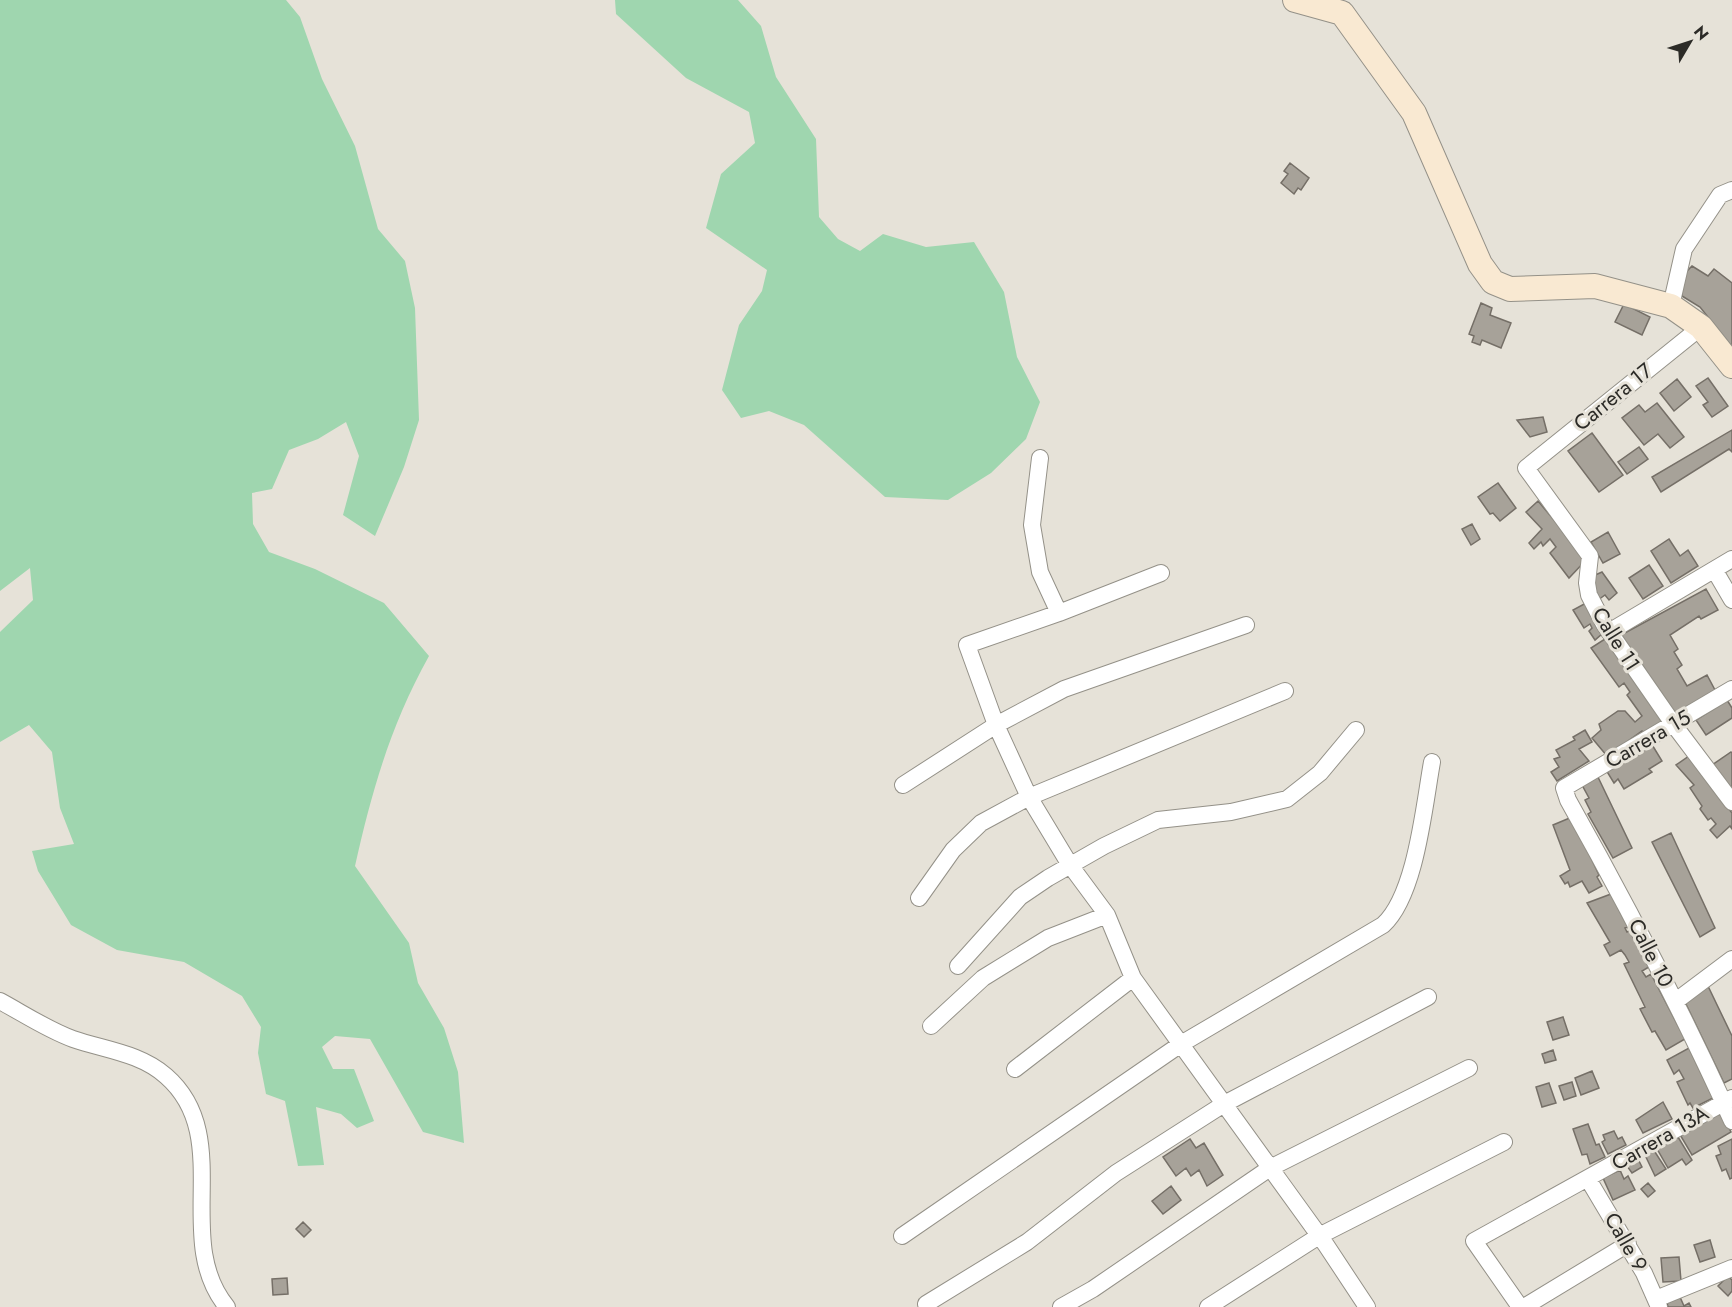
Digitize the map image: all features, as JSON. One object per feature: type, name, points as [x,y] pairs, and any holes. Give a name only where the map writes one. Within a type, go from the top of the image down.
[{"type":"street","points":[[1295,0],[1342,13],[1414,113],[1480,264],[1493,282],[1510,289],[1595,286],[1671,306],[1701,327],[1732,366]]},
{"type":"street","points":[[1671,306],[1684,249],[1720,195],[1732,190]]},
{"type":"street","name":"Carrera 17","points":[[1526,468],[1701,327]]},
{"type":"street","points":[[1040,458],[1032,525],[1040,572],[1059,613]]},
{"type":"street","name":"Calle 11","points":[[1526,468],[1590,556],[1587,583],[1589,595],[1609,632],[1674,725],[1732,802]]},
{"type":"street","points":[[1609,632],[1732,559]]},
{"type":"street","points":[[1714,571],[1732,600]]},
{"type":"street","points":[[1161,573],[1059,613],[967,645],[996,725],[1029,797],[1070,865],[1107,915],[1133,978],[1319,1236],[1360,1305]]},
{"type":"street","points":[[903,785],[996,725],[1064,689],[1246,625]]},
{"type":"street","name":"Carrera 15","points":[[1564,788],[1732,689]]},
{"type":"street","points":[[919,898],[953,849],[981,823],[1029,797],[1286,691]]},
{"type":"street","points":[[958,966],[1020,897],[1070,865],[1158,820],[1231,812],[1287,799],[1320,773],[1356,730]]},
{"type":"street","points":[[902,1236],[1181,1044],[1383,926],[1395,914],[1414,860],[1432,762]]},
{"type":"street","name":"Calle 10","points":[[1564,788],[1568,800],[1606,865],[1728,1099],[1732,1121]]},
{"type":"street","points":[[931,1026],[983,978],[1048,938],[1107,915]]},
{"type":"street","points":[[1676,1001],[1732,959]]},
{"type":"street","points":[[1015,1069],[1133,978]]},
{"type":"street","points":[[926,1304],[1027,1242],[1116,1173],[1224,1104],[1428,997]]},
{"type":"street","points":[[0,1001],[74,1039],[124,1052],[166,1076],[187,1100],[198,1124],[203,1187],[201,1238],[207,1274],[214,1291],[227,1307]]},
{"type":"street","points":[[1061,1307],[1093,1289],[1270,1168],[1469,1068]]},
{"type":"street","name":"Carrera 13A","points":[[1522,1307],[1474,1241],[1728,1099]]},
{"type":"street","points":[[1208,1307],[1319,1236],[1504,1142]]},
{"type":"street","name":"Calle 9","points":[[1588,1179],[1628,1244],[1658,1303]]},
{"type":"street","points":[[1522,1307],[1628,1244]]},
{"type":"street","points":[[1658,1303],[1732,1268]]},
{"type":"green space","points":[[0,0],[286,0],[300,17],[322,79],[355,146],[378,229],[405,261],[415,308],[419,420],[404,467],[375,536],[343,515],[359,456],[346,422],[318,439],[289,450],[272,489],[252,493],[253,524],[269,552],[315,569],[384,603],[429,656],[393,732],[368,811],[355,866],[409,943],[418,983],[444,1028],[458,1072],[464,1143],[423,1132],[370,1039],[335,1036],[322,1047],[333,1069],[354,1069],[374,1121],[357,1128],[341,1114],[316,1107],[324,1165],[298,1166],[285,1101],[266,1094],[258,1053],[261,1027],[242,996],[184,962],[117,950],[71,925],[38,871],[32,851],[74,844],[60,808],[52,752],[29,725],[0,742],[0,632],[33,600],[30,568],[0,591]]},
{"type":"green space","points":[[615,0],[738,0],[761,26],[776,77],[816,139],[819,217],[838,239],[860,251],[883,234],[926,247],[974,242],[1004,292],[1017,357],[1040,402],[1026,439],[991,473],[948,500],[885,497],[804,425],[769,411],[741,418],[722,390],[739,325],[762,291],[767,270],[706,228],[721,174],[755,143],[749,112],[686,78],[616,14]]},
{"type":"building","points":[[1290,163],[1309,178],[1301,190],[1298,188],[1294,194],[1281,183],[1288,174],[1284,171]]},
{"type":"building","points":[[1692,266],[1708,276],[1714,269],[1732,283],[1732,347],[1700,307],[1682,296],[1684,268],[1688,270]]},
{"type":"building","points":[[1481,303],[1492,308],[1490,315],[1511,323],[1501,348],[1482,340],[1480,345],[1472,342],[1474,336],[1469,334]]},
{"type":"building","points":[[1624,304],[1650,317],[1642,335],[1615,322]]},
{"type":"building","points":[[1708,378],[1728,406],[1712,417],[1703,405],[1708,402],[1696,386]]},
{"type":"building","points":[[1677,379],[1691,397],[1674,411],[1660,393]]},
{"type":"building","points":[[1657,403],[1684,437],[1670,448],[1658,434],[1644,445],[1622,418],[1639,405],[1645,412]]},
{"type":"building","points":[[1543,417],[1547,432],[1530,437],[1517,420]]},
{"type":"building","points":[[1732,430],[1732,452],[1729,449],[1661,492],[1652,477]]},
{"type":"building","points":[[1592,433],[1623,475],[1599,492],[1568,451]]},
{"type":"building","points":[[1639,447],[1648,459],[1627,474],[1618,462]]},
{"type":"building","points":[[1498,483],[1516,508],[1500,521],[1493,513],[1490,514],[1478,497]]},
{"type":"building","points":[[1538,501],[1587,559],[1569,578],[1550,553],[1556,547],[1550,539],[1543,546],[1541,542],[1534,549],[1529,543],[1542,529],[1526,512]]},
{"type":"building","points":[[1472,524],[1480,539],[1471,545],[1462,529]]},
{"type":"building","points":[[1608,532],[1620,554],[1603,563],[1591,542]]},
{"type":"building","points":[[1669,539],[1680,556],[1688,550],[1698,566],[1671,583],[1651,551]]},
{"type":"building","points":[[1649,565],[1663,586],[1643,599],[1629,578]]},
{"type":"building","points":[[1602,572],[1617,593],[1609,600],[1605,595],[1598,600],[1593,576]]},
{"type":"building","points":[[1706,589],[1718,610],[1701,619],[1699,616],[1670,635],[1678,649],[1674,652],[1682,665],[1677,669],[1687,686],[1707,675],[1715,690],[1676,715],[1621,635]]},
{"type":"building","points":[[1586,603],[1603,633],[1595,640],[1589,631],[1592,628],[1590,624],[1584,628],[1573,610]]},
{"type":"building","points":[[1608,637],[1664,722],[1645,734],[1642,731],[1607,756],[1592,738],[1601,730],[1599,724],[1618,711],[1625,711],[1635,722],[1642,716],[1627,695],[1630,692],[1624,683],[1619,687],[1591,648]]},
{"type":"building","points":[[1727,700],[1732,708],[1732,718],[1706,735],[1696,720]]},
{"type":"building","points":[[1585,730],[1592,742],[1579,749],[1589,761],[1557,781],[1551,772],[1559,767],[1554,759],[1560,757],[1556,750],[1575,740],[1573,737]]},
{"type":"building","points":[[1651,743],[1662,761],[1649,769],[1652,772],[1624,789],[1618,779],[1614,783],[1606,770]]},
{"type":"building","points":[[1732,753],[1732,793],[1712,765]]},
{"type":"building","points":[[1689,756],[1732,813],[1732,829],[1730,826],[1717,838],[1710,830],[1716,824],[1711,818],[1708,820],[1700,809],[1702,806],[1690,788],[1694,785],[1676,765]]},
{"type":"building","points":[[1597,775],[1632,848],[1613,858],[1588,814],[1591,812],[1585,800],[1589,798],[1582,785]]},
{"type":"building","points":[[1572,817],[1602,886],[1589,893],[1582,881],[1570,887],[1568,882],[1565,884],[1560,876],[1570,870],[1553,825]]},
{"type":"building","points":[[1671,833],[1715,928],[1700,937],[1652,842]]},
{"type":"building","points":[[1611,894],[1628,927],[1625,928],[1627,932],[1631,930],[1649,967],[1642,971],[1646,977],[1651,974],[1685,1039],[1666,1050],[1655,1031],[1652,1032],[1640,1009],[1645,1007],[1624,964],[1629,962],[1621,950],[1610,956],[1604,945],[1610,942],[1587,903]]},
{"type":"building","points":[[1707,984],[1732,1036],[1732,1079],[1724,1083],[1682,996]]},
{"type":"building","points":[[1563,1017],[1569,1035],[1553,1040],[1547,1022]]},
{"type":"building","points":[[1689,1048],[1713,1098],[1693,1108],[1690,1103],[1688,1105],[1677,1082],[1684,1079],[1679,1070],[1674,1074],[1667,1060]]},
{"type":"building","points":[[1553,1050],[1556,1060],[1545,1063],[1542,1054]]},
{"type":"building","points":[[1592,1071],[1599,1088],[1581,1095],[1575,1078]]},
{"type":"building","points":[[1572,1082],[1576,1096],[1564,1100],[1559,1086]]},
{"type":"building","points":[[1549,1083],[1556,1103],[1542,1107],[1536,1087]]},
{"type":"building","points":[[1663,1102],[1672,1119],[1643,1133],[1636,1120]]},
{"type":"building","points":[[1720,1111],[1731,1132],[1692,1155],[1679,1133]]},
{"type":"building","points":[[1588,1124],[1596,1145],[1599,1144],[1605,1157],[1590,1164],[1587,1154],[1582,1155],[1573,1129]]},
{"type":"building","points":[[1614,1131],[1618,1139],[1622,1137],[1626,1145],[1608,1154],[1602,1142],[1605,1140],[1603,1135]]},
{"type":"building","points":[[1678,1137],[1692,1160],[1686,1165],[1682,1159],[1668,1168],[1656,1147]]},
{"type":"building","points":[[1190,1139],[1196,1148],[1204,1143],[1223,1175],[1207,1186],[1199,1170],[1191,1176],[1186,1168],[1176,1176],[1163,1157]]},
{"type":"building","points":[[1732,1139],[1732,1178],[1730,1179],[1726,1169],[1722,1171],[1716,1156],[1721,1154],[1718,1146]]},
{"type":"building","points":[[1653,1149],[1666,1169],[1655,1176],[1645,1155]]},
{"type":"building","points":[[1638,1159],[1642,1167],[1632,1173],[1627,1166]]},
{"type":"building","points":[[1620,1170],[1624,1179],[1628,1176],[1635,1190],[1613,1200],[1603,1178]]},
{"type":"building","points":[[1648,1183],[1655,1191],[1648,1197],[1641,1189]]},
{"type":"building","points":[[1171,1186],[1181,1200],[1163,1214],[1152,1201]]},
{"type":"building","points":[[303,1222],[311,1230],[304,1237],[296,1229]]},
{"type":"building","points":[[1710,1240],[1715,1257],[1700,1262],[1694,1245]]},
{"type":"building","points":[[1679,1257],[1681,1281],[1663,1282],[1661,1258]]},
{"type":"building","points":[[1728,1276],[1732,1280],[1732,1291],[1728,1296],[1718,1286]]},
{"type":"building","points":[[287,1278],[288,1294],[273,1295],[272,1279]]},
{"type":"building","points":[[1680,1297],[1684,1306],[1689,1303],[1691,1307],[1668,1307],[1667,1303]]}]
